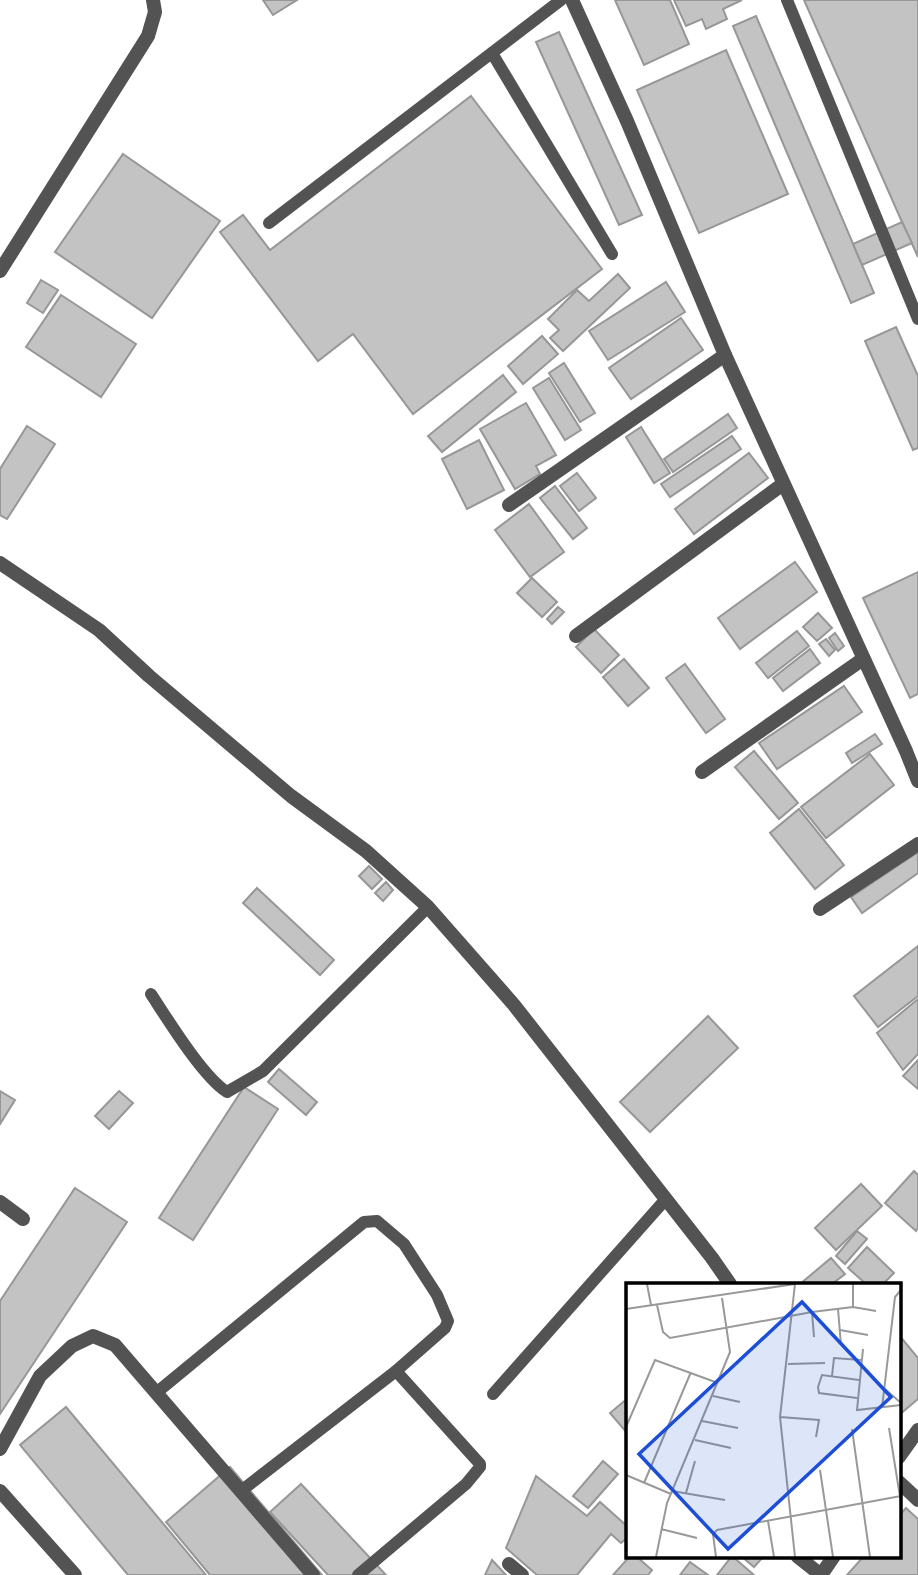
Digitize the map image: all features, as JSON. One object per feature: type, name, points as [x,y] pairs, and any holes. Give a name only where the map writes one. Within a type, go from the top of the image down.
[{"type":"street","points":[[0,271],[148,36],[155,12],[153,0]]},
{"type":"street","points":[[572,0],[783,484],[863,659],[912,748],[918,781]]},
{"type":"street","points":[[509,505],[725,355]]},
{"type":"street","points":[[576,636],[783,484]]},
{"type":"street","points":[[0,563],[99,630],[291,796],[366,851],[428,907],[514,1005],[729,1283]]},
{"type":"street","points":[[702,772],[863,659]]},
{"type":"street","points":[[820,909],[918,844]]},
{"type":"street","points":[[0,1202],[23,1219]]},
{"type":"street","points":[[0,1449],[40,1376],[72,1346],[93,1336],[115,1345],[313,1575]]},
{"type":"street","points":[[900,1456],[918,1430]]},
{"type":"street","points":[[900,1483],[918,1500]]},
{"type":"street","points":[[0,1491],[75,1575]]},
{"type":"street","points":[[800,1558],[821,1575],[833,1558]]},
{"type":"street","points":[[509,1564],[522,1575]]},
{"type":"lane","points":[[269,223],[561,0]]},
{"type":"lane","points":[[787,0],[918,319]]},
{"type":"lane","points":[[492,53],[612,254]]},
{"type":"lane","points":[[151,994],[217,1086],[228,1092],[263,1071],[428,907]]},
{"type":"lane","points":[[493,1394],[665,1200]]},
{"type":"lane","points":[[156,1393],[364,1222],[377,1221],[404,1244],[437,1295],[448,1321],[445,1328],[396,1371],[241,1491]]},
{"type":"lane","points":[[358,1575],[466,1484],[480,1467],[396,1371]]},
{"type":"building","points":[[263,0],[297,0],[273,15]]},
{"type":"building","points":[[615,0],[670,0],[689,44],[644,65]]},
{"type":"building","points":[[674,0],[742,0],[723,9],[727,19],[706,29],[702,19],[686,26]]},
{"type":"building","points":[[804,0],[918,0],[918,257],[902,222]]},
{"type":"building","points":[[756,16],[874,293],[851,303],[733,26]]},
{"type":"building","points":[[559,32],[642,215],[619,225],[536,42]]},
{"type":"building","points":[[726,50],[788,194],[699,233],[637,90]]},
{"type":"building","points":[[471,96],[602,269],[413,414],[353,334],[318,361],[220,232],[243,215],[270,250]]},
{"type":"building","points":[[123,154],[220,221],[152,318],[55,252]]},
{"type":"building","points":[[902,222],[912,243],[862,265],[853,244]]},
{"type":"building","points":[[618,274],[630,288],[563,351],[550,338],[559,330],[548,319],[577,290],[589,301]]},
{"type":"building","points":[[41,280],[58,290],[43,313],[27,303]]},
{"type":"building","points":[[666,282],[685,312],[608,360],[589,331]]},
{"type":"building","points":[[61,295],[136,344],[101,397],[26,347]]},
{"type":"building","points":[[681,318],[703,350],[631,399],[609,368]]},
{"type":"building","points":[[896,327],[918,376],[918,448],[913,450],[865,341]]},
{"type":"building","points":[[542,336],[558,354],[523,384],[508,366]]},
{"type":"building","points":[[564,363],[595,413],[580,422],[549,373]]},
{"type":"building","points":[[503,375],[516,392],[442,452],[428,436]]},
{"type":"building","points":[[549,378],[581,430],[565,440],[533,388]]},
{"type":"building","points":[[526,403],[556,455],[536,466],[540,474],[515,489],[480,429]]},
{"type":"building","points":[[728,414],[737,428],[673,472],[664,459]]},
{"type":"building","points":[[27,426],[55,444],[7,519],[0,515],[0,469]]},
{"type":"building","points":[[641,427],[670,473],[654,483],[626,437]]},
{"type":"building","points":[[732,436],[741,449],[670,497],[661,484]]},
{"type":"building","points":[[479,440],[504,490],[467,509],[442,459]]},
{"type":"building","points":[[749,453],[768,478],[694,534],[675,509]]},
{"type":"building","points":[[577,473],[596,498],[579,511],[560,486]]},
{"type":"building","points":[[555,486],[587,528],[573,539],[540,498]]},
{"type":"building","points":[[529,504],[564,552],[530,577],[495,530]]},
{"type":"building","points":[[795,562],[817,592],[740,649],[718,618]]},
{"type":"building","points":[[918,572],[918,694],[910,698],[863,598]]},
{"type":"building","points":[[532,578],[557,602],[542,617],[517,593]]},
{"type":"building","points":[[558,607],[564,612],[552,624],[547,619]]},
{"type":"building","points":[[818,613],[832,628],[817,641],[803,627]]},
{"type":"building","points":[[594,629],[619,655],[601,673],[576,647]]},
{"type":"building","points":[[797,631],[809,646],[768,678],[756,663]]},
{"type":"building","points":[[835,633],[844,646],[838,651],[829,638]]},
{"type":"building","points":[[826,639],[835,650],[829,656],[819,644]]},
{"type":"building","points":[[810,649],[820,663],[783,691],[773,678]]},
{"type":"building","points":[[624,659],[649,688],[628,706],[603,677]]},
{"type":"building","points":[[685,664],[725,719],[706,733],[666,678]]},
{"type":"building","points":[[844,686],[862,712],[777,769],[759,743]]},
{"type":"building","points":[[875,734],[882,744],[852,763],[846,753]]},
{"type":"building","points":[[754,751],[798,803],[779,819],[735,767]]},
{"type":"building","points":[[870,754],[894,785],[826,838],[801,807]]},
{"type":"building","points":[[799,809],[844,865],[815,889],[770,833]]},
{"type":"building","points":[[918,852],[918,873],[862,913],[851,897]]},
{"type":"building","points":[[369,866],[382,879],[372,889],[359,876]]},
{"type":"building","points":[[386,882],[393,890],[383,901],[375,893]]},
{"type":"building","points":[[257,888],[334,960],[320,975],[243,903]]},
{"type":"building","points":[[918,946],[918,996],[878,1027],[854,996]]},
{"type":"building","points":[[918,999],[918,1054],[903,1070],[877,1033]]},
{"type":"building","points":[[708,1016],[738,1048],[650,1132],[620,1102]]},
{"type":"building","points":[[918,1060],[918,1089],[903,1076]]},
{"type":"building","points":[[279,1069],[317,1102],[306,1115],[268,1082]]},
{"type":"building","points":[[244,1087],[278,1109],[193,1240],[159,1218]]},
{"type":"building","points":[[0,1091],[15,1100],[0,1124]]},
{"type":"building","points":[[119,1091],[133,1103],[109,1129],[95,1116]]},
{"type":"building","points":[[914,1171],[918,1175],[916,1231],[885,1203]]},
{"type":"building","points":[[861,1184],[882,1206],[836,1250],[815,1228]]},
{"type":"building","points":[[75,1188],[127,1222],[0,1414],[0,1301]]},
{"type":"building","points":[[857,1231],[867,1239],[845,1264],[836,1256]]},
{"type":"building","points":[[867,1247],[894,1273],[884,1283],[865,1283],[848,1268]]},
{"type":"building","points":[[831,1258],[845,1274],[833,1283],[801,1283]]},
{"type":"building","points":[[900,1336],[918,1358],[918,1399],[900,1414]]},
{"type":"building","points":[[626,1400],[626,1432],[610,1413]]},
{"type":"building","points":[[66,1407],[206,1575],[128,1575],[20,1445]]},
{"type":"building","points":[[603,1461],[618,1474],[588,1508],[573,1496]]},
{"type":"building","points":[[230,1467],[322,1575],[210,1575],[166,1522]]},
{"type":"building","points":[[536,1476],[587,1516],[600,1502],[626,1525],[626,1539],[621,1543],[611,1534],[577,1575],[537,1575],[506,1548]]},
{"type":"building","points":[[301,1484],[386,1575],[328,1575],[270,1512]]},
{"type":"building","points":[[906,1508],[918,1519],[918,1575],[847,1575],[862,1558],[900,1558],[900,1515]]},
{"type":"building","points":[[628,1558],[638,1558],[652,1570],[648,1575],[613,1575]]},
{"type":"building","points":[[730,1558],[734,1558],[754,1575],[717,1575]]},
{"type":"building","points":[[743,1558],[762,1558],[754,1567]]},
{"type":"building","points":[[492,1560],[506,1575],[485,1575]]},
{"type":"building","points":[[690,1562],[708,1575],[680,1575]]}]
